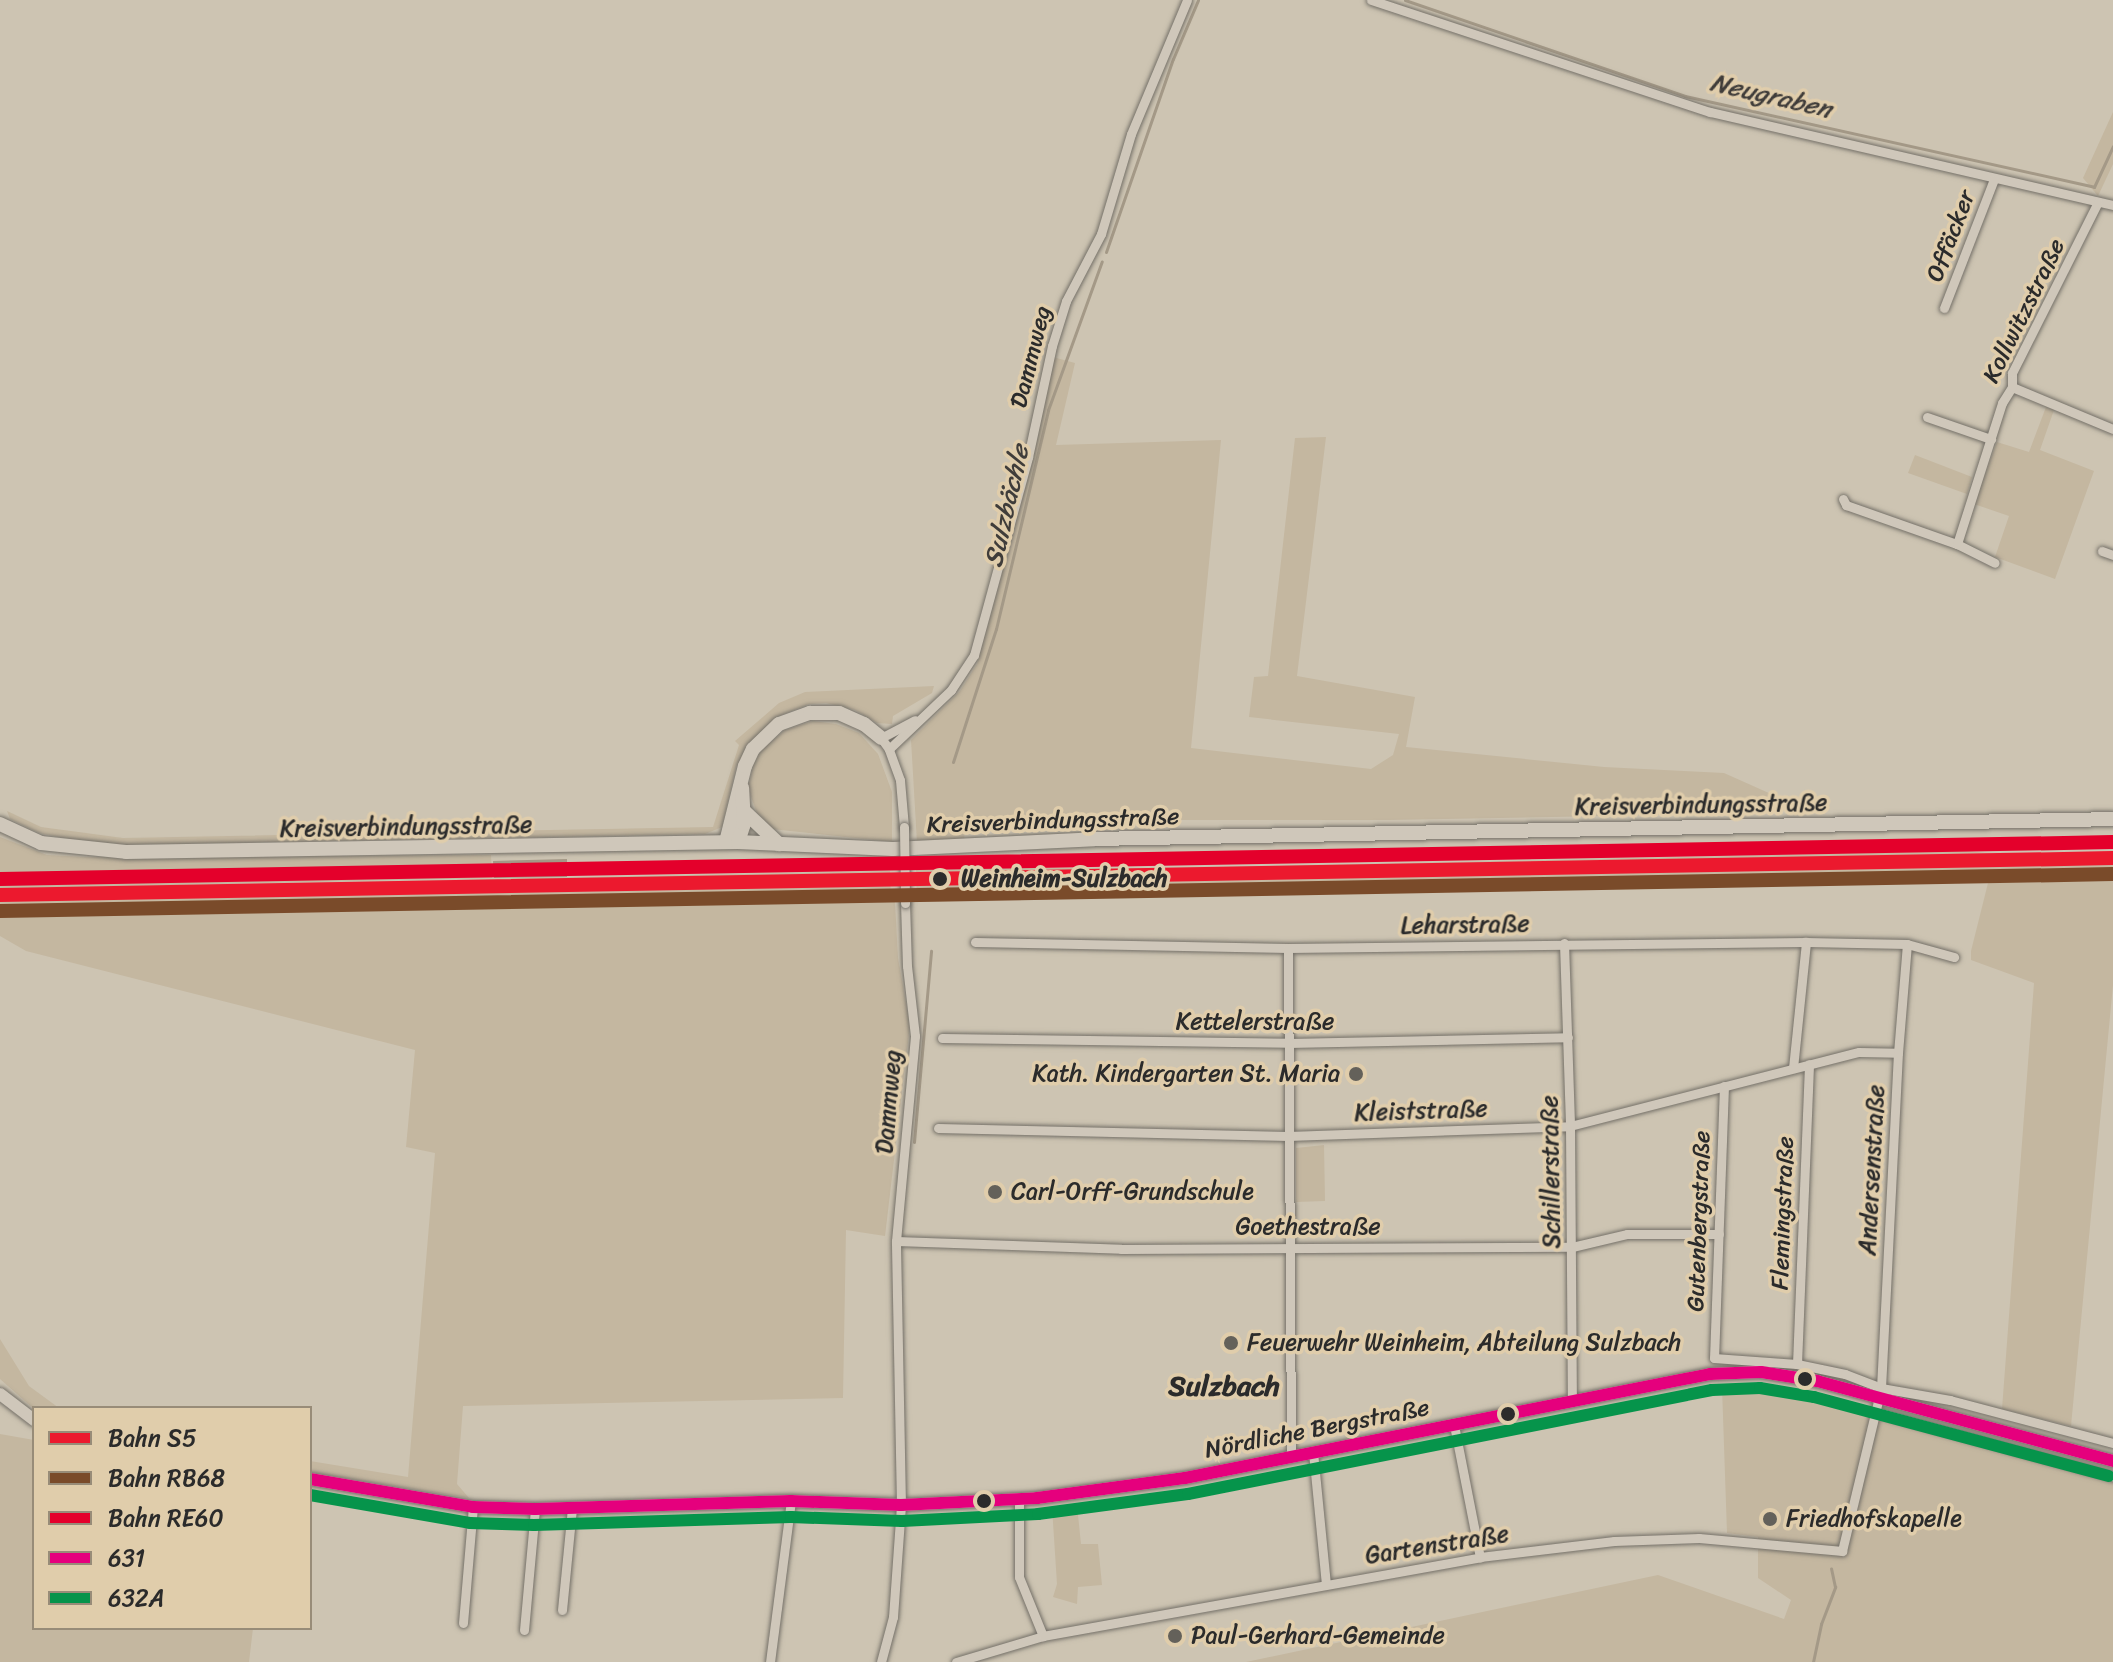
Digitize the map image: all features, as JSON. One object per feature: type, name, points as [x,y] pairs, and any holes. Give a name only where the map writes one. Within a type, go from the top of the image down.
[{"type":"main road","points":[[732,842],[741,780],[753,749],[779,724],[810,713],[839,713],[864,724],[885,744]]},
{"type":"main road","points":[[732,842],[745,812],[741,780]]},
{"type":"main road","points":[[745,812],[779,844]]},
{"type":"main road","name":"Kreisverbindungsstraße","points":[[0,824],[41,843],[126,852],[732,842],[893,849],[1110,838],[2113,819]]},
{"type":"main road","name":"Nördliche Bergstraße","points":[[312,1479],[473,1507],[535,1509],[791,1501],[901,1505],[1019,1499],[1157,1483],[1572,1399],[1710,1374],[1761,1372],[1880,1392],[1943,1417],[2113,1461]]},
{"type":"main road","points":[[0,1394],[32,1418]]},
{"type":"street","name":"Dammweg","points":[[881,1662],[893,1617],[901,1505],[896,1241],[915,1036],[907,966],[900,780],[885,744],[919,718],[960,679],[979,641],[1066,301],[1101,234],[1131,134],[1187,0]]},
{"type":"street","points":[[1371,0],[1710,112],[2113,205]]},
{"type":"street","name":"Offäcker","points":[[1944,308],[1994,179]]},
{"type":"street","name":"Kollwitzstraße","points":[[1957,544],[2002,403],[2012,387],[2012,373],[2098,202]]},
{"type":"street","points":[[2012,387],[2113,429]]},
{"type":"street","points":[[1927,417],[1991,439]]},
{"type":"street","points":[[1843,499],[1846,505],[1957,544],[1995,563]]},
{"type":"street","points":[[2102,551],[2113,555]]},
{"type":"street","name":"Leharstraße","points":[[975,942],[1288,948],[1806,942],[1907,944],[1954,957]]},
{"type":"street","points":[[1793,1068],[1806,942]]},
{"type":"street","name":"Schillerstraße","points":[[1564,943],[1570,1126],[1572,1399]]},
{"type":"street","name":"Andersenstraße","points":[[1842,1551],[1880,1392],[1898,1053],[1907,944]]},
{"type":"street","points":[[1288,948],[1291,1456]]},
{"type":"street","name":"Kettelerstraße","points":[[942,1038],[1288,1043],[1568,1037]]},
{"type":"street","name":"Kleiststraße","points":[[938,1128],[1288,1136],[1570,1126],[1859,1052],[1898,1053]]},
{"type":"street","name":"Flemingstraße","points":[[1797,1364],[1809,1064]]},
{"type":"street","name":"Gutenbergstraße","points":[[1724,1086],[1714,1358],[1797,1364]]},
{"type":"street","name":"Goethestraße","points":[[896,1241],[1121,1249],[1572,1247],[1627,1234],[1719,1234]]},
{"type":"street","points":[[1797,1364],[1845,1374],[1880,1392],[1950,1400],[2113,1443]]},
{"type":"street","points":[[1873,1411],[2113,1476]]},
{"type":"street","points":[[1454,1425],[1480,1557]]},
{"type":"street","points":[[1313,1452],[1326,1584]]},
{"type":"street","points":[[1019,1499],[1019,1577],[1043,1636]]},
{"type":"street","points":[[770,1662],[791,1501]]},
{"type":"street","points":[[463,1623],[473,1507]]},
{"type":"street","points":[[562,1610],[572,1508]]},
{"type":"street","points":[[524,1630],[535,1509]]},
{"type":"street","name":"Gartenstraße","points":[[956,1662],[1043,1636],[1480,1557],[1614,1541],[1699,1538],[1842,1551]]},
{"type":"shaded area","points":[[2113,112],[2113,164],[2098,196],[2083,178]]},
{"type":"shaded area","points":[[1053,357],[1075,363],[1056,445],[1221,440],[1191,748],[1371,769],[1393,755],[1399,734],[1249,717],[1254,677],[1268,676],[1295,438],[1326,437],[1297,676],[1415,697],[1406,747],[1604,767],[1724,773],[1789,802],[1775,813],[1389,820],[1106,820],[965,826],[964,842],[917,842],[911,740],[960,691],[977,664],[1016,519]]},
{"type":"shaded area","points":[[2046,407],[2054,410],[2040,450],[2094,471],[2055,579],[1995,557],[2009,516],[1974,504],[1997,442],[2029,452]]},
{"type":"shaded area","points":[[1915,455],[1972,477],[1967,494],[1908,473]]},
{"type":"shaded area","points":[[934,686],[932,693],[893,716],[892,724],[877,723],[855,710],[826,703],[809,704],[777,717],[751,741],[736,767],[722,827],[705,834],[124,845],[83,842],[39,833],[10,819],[7,811],[41,827],[123,838],[713,827],[739,745],[735,741],[779,703],[805,692]]},
{"type":"shaded area","points":[[813,721],[836,724],[859,733],[878,754],[892,792],[892,842],[772,829],[760,821],[748,789],[754,762],[762,750],[785,730]]},
{"type":"shaded area","points":[[0,837],[47,855],[86,857],[491,855],[492,878],[0,889]]},
{"type":"shaded area","points":[[1967,851],[2003,855],[2113,854],[2113,873],[1030,892],[987,894],[986,900],[917,902],[916,868],[1173,868]]},
{"type":"shaded area","points":[[567,859],[567,877],[494,878],[493,861]]},
{"type":"shaded area","points":[[890,871],[891,903],[834,899],[635,901],[635,896],[0,907],[0,889]]},
{"type":"shaded area","points":[[2113,873],[2113,985],[2071,1426],[2002,1409],[2034,983],[1971,960],[1971,951],[1990,875]]},
{"type":"shaded area","points":[[635,896],[636,901],[834,899],[895,902],[898,958],[910,1025],[885,1236],[846,1230],[843,1398],[463,1406],[457,1484],[469,1498],[312,1472],[312,1461],[408,1477],[435,1153],[406,1147],[415,1050],[26,951],[0,936],[0,907]]},
{"type":"shaded area","points":[[1324,1145],[1325,1201],[1296,1202],[1296,1148]]},
{"type":"shaded area","points":[[0,1339],[29,1386],[56,1406],[32,1407],[0,1379]]},
{"type":"shaded area","points":[[1722,1387],[1772,1390],[2113,1473],[2113,1662],[1246,1662],[1658,1575],[1784,1619],[1791,1600],[1758,1578],[1758,1537],[1727,1533]]},
{"type":"shaded area","points":[[0,1434],[32,1440],[32,1630],[253,1630],[249,1662],[0,1662]]},
{"type":"shaded area","points":[[1077,1505],[1081,1544],[1098,1544],[1102,1585],[1078,1587],[1077,1604],[1053,1597],[1057,1584],[1052,1507]]},
{"type":"waterway","name":"Sulzbächle","points":[[1106,252],[1173,59],[1198,0]]},
{"type":"waterway","name":"Neugraben","points":[[1405,0],[1685,96],[2094,187],[2113,146]]},
{"type":"waterway","name":"Sulzbächle","points":[[953,762],[996,629],[1048,410],[1102,261]]},
{"type":"waterway","name":"Sulzbächle","points":[[914,1142],[931,951]]},
{"type":"waterway","points":[[1813,1662],[1821,1624],[1835,1587],[1831,1568]]},
{"type":"rail line","name":"RE60","points":[[0,879],[2113,842]]},
{"type":"rail line","name":"S5","points":[[0,895],[2113,858]]},
{"type":"rail line","name":"RB68","points":[[0,911],[2113,874]]},
{"type":"transit line","name":"631","points":[[312,1479],[473,1507],[535,1509],[791,1501],[901,1505],[1037,1498],[1185,1478],[1710,1374],[1761,1372],[1817,1381],[2113,1461]]},
{"type":"transit line","name":"632A","points":[[312,1495],[470,1523],[534,1525],[791,1517],[902,1521],[1038,1514],[1188,1494],[1712,1390],[1760,1388],[1814,1397],[2109,1476]]},
{"type":"place","name":"Weinheim-Sulzbach","points":[[940,879]]},
{"type":"place","name":"Kath. Kindergarten St. Maria","points":[[1356,1074]]},
{"type":"place","name":"Carl-Orff-Grundschule","points":[[995,1192]]},
{"type":"place","name":"Feuerwehr Weinheim, Abteilung Sulzbach","points":[[1231,1343]]},
{"type":"place","name":"Friedhofskapelle","points":[[1770,1519]]},
{"type":"place","name":"Paul-Gerhard-Gemeinde","points":[[1175,1636]]},
{"type":"district","name":"Sulzbach","points":[[1224,1386]]}]
